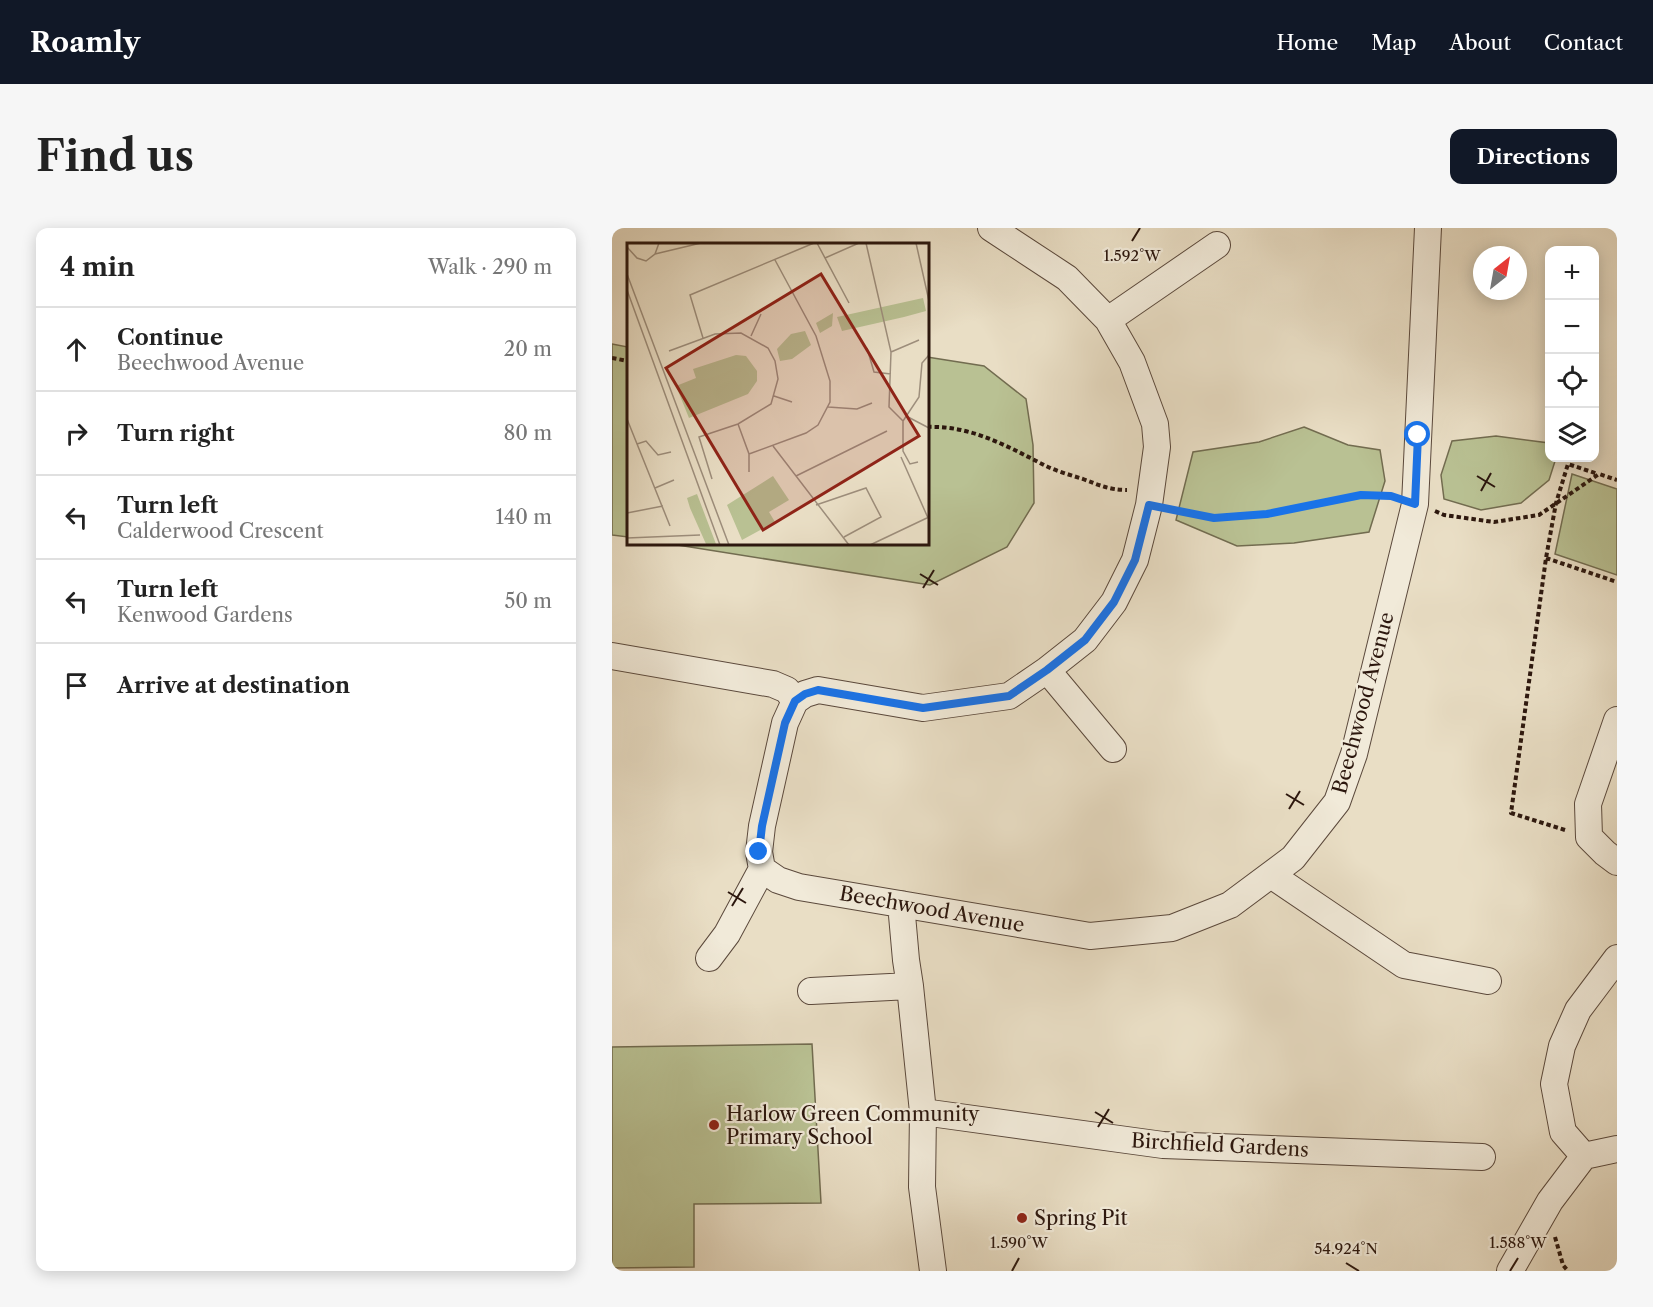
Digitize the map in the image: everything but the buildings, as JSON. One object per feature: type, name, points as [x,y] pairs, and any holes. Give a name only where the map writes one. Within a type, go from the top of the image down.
[{"type":"street","points":[[709,958],[727,934],[762,869],[759,852],[762,826],[785,723],[795,701],[805,694],[818,690],[923,708],[1009,696],[1085,640],[1114,602],[1135,560],[1149,505],[1157,447],[1155,424],[1132,362],[1108,320],[1067,278],[991,228]]},
{"type":"street","name":"Beechwood Avenue","points":[[762,869],[778,880],[799,887],[1090,936],[1172,928],[1230,905],[1293,858],[1337,802],[1354,754],[1415,504],[1428,228]]},
{"type":"street","points":[[1108,320],[1217,245]]},
{"type":"street","points":[[612,656],[773,684],[787,690],[795,701]]},
{"type":"street","points":[[1047,670],[1113,749]]},
{"type":"street","points":[[1617,720],[1588,804],[1589,837],[1617,862]]},
{"type":"street","points":[[1271,875],[1404,965],[1488,981]]},
{"type":"street","points":[[901,904],[923,1112],[922,1187],[933,1271]]},
{"type":"street","points":[[1584,1156],[1563,1132],[1554,1084],[1562,1046],[1578,1010],[1617,958]]},
{"type":"street","points":[[811,991],[910,986]]},
{"type":"street","name":"Birchfield Gardens","points":[[923,1112],[1163,1145],[1482,1157]]},
{"type":"street","points":[[1510,1271],[1550,1201],[1584,1156],[1617,1149]]},
{"type":"path","points":[[612,358],[627,361]]},
{"type":"path","points":[[928,427],[977,434],[1014,449],[1046,466],[1112,490],[1133,490],[1149,505],[1214,518],[1267,514],[1361,495],[1391,496],[1444,515],[1494,522],[1539,515],[1599,474]]},
{"type":"path","points":[[1589,837],[1511,813],[1546,558],[1556,503],[1568,464],[1617,480]]},
{"type":"path","points":[[1546,558],[1617,582]]},
{"type":"green space","points":[[612,344],[627,347],[627,537],[612,535]]},
{"type":"green space","points":[[928,357],[984,366],[1026,399],[1033,445],[1034,503],[1007,547],[930,585],[671,544],[928,544]]},
{"type":"green space","points":[[1304,427],[1348,445],[1380,450],[1385,481],[1369,532],[1294,543],[1237,546],[1176,520],[1193,452],[1259,442]]},
{"type":"green space","points":[[1496,436],[1545,442],[1545,462],[1555,462],[1549,480],[1521,503],[1481,510],[1444,499],[1441,475],[1452,441]]},
{"type":"green space","points":[[1572,474],[1617,489],[1617,575],[1555,554]]},
{"type":"green space","name":"Harlow Green Community Primary School","points":[[812,1044],[821,1203],[694,1204],[694,1267],[612,1268],[612,1047]]},
{"type":"place","name":"Harlow Green Community Primary School","points":[[714,1125]]},
{"type":"place","name":"Spring Pit","points":[[1022,1218]]},
{"type":"route","points":[[759,852],[762,826],[785,723],[795,701],[805,694],[818,690],[923,708],[1009,696],[1085,640],[1114,602],[1135,560],[1149,505],[1214,518],[1267,514],[1361,495],[1391,496],[1415,504],[1418,435]]}]
